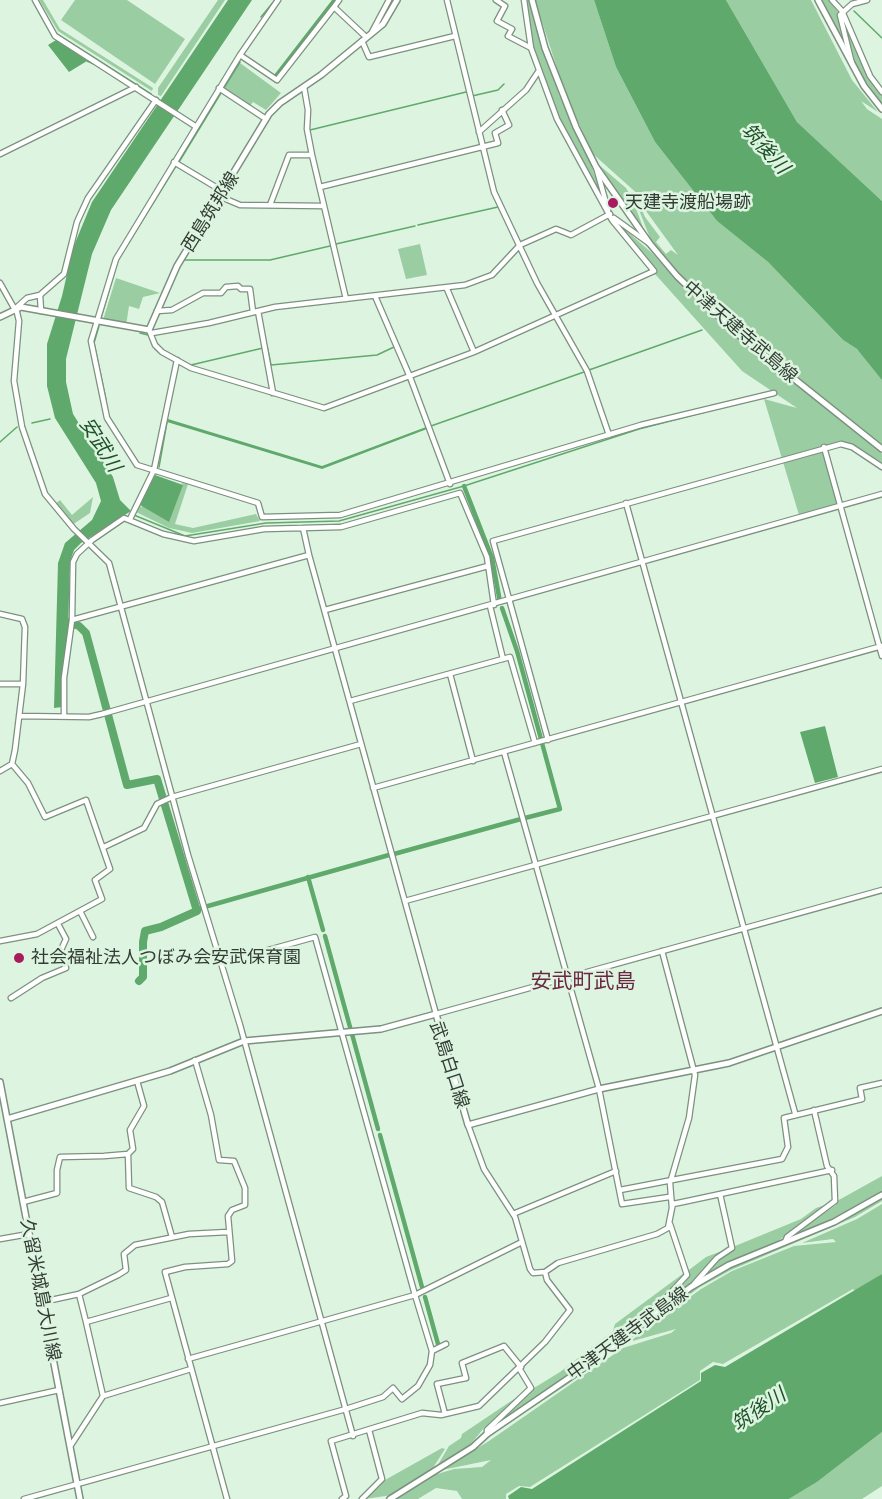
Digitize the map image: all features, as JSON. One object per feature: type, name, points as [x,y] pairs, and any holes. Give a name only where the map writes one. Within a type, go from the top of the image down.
[{"type":"main road","name":"西島筑邦線","points":[[151,331],[157,311],[177,266],[266,119],[280,103],[304,87],[389,17],[397,0]]},
{"type":"main road","name":"中津天建寺武島線","points":[[532,0],[561,93],[596,167],[650,244],[677,276],[733,330],[882,450]]},
{"type":"main road","points":[[818,0],[852,67],[882,109]]},
{"type":"main road","points":[[0,317],[15,308],[151,331]]},
{"type":"main road","name":"武島白口線","points":[[7,1119],[137,1081],[244,1041],[381,1029],[436,1014],[468,1125],[599,1089],[729,1063],[882,1011]]},
{"type":"main road","name":"久留米城島大川線","points":[[0,1082],[80,1499]]},
{"type":"main road","name":"中津天建寺武島線","points":[[390,1499],[473,1447],[487,1434],[582,1369],[691,1287],[729,1265],[834,1222],[882,1195]]},
{"type":"street","points":[[35,0],[55,36],[195,126]]},
{"type":"street","points":[[278,0],[195,126],[116,259],[96,323],[91,345],[107,418],[134,463],[258,503],[262,517],[340,515],[609,435],[774,393]]},
{"type":"street","points":[[240,55],[277,80],[339,0]]},
{"type":"street","points":[[372,32],[389,0]]},
{"type":"street","points":[[447,0],[494,192],[537,283],[587,371],[609,435]]},
{"type":"street","points":[[496,0],[505,6],[497,21],[512,29],[508,36],[531,48]]},
{"type":"street","points":[[524,0],[531,48],[538,72],[564,134],[609,213],[654,271],[474,352],[324,408],[191,368],[155,345],[151,331],[209,323],[256,311],[447,289],[492,275],[520,245],[556,229],[571,235],[609,213]]},
{"type":"street","points":[[832,0],[842,11],[870,76],[882,92]]},
{"type":"street","points":[[842,11],[851,4],[867,0]]},
{"type":"street","points":[[334,7],[364,39],[369,57],[455,36]]},
{"type":"street","points":[[842,11],[842,26],[852,67]]},
{"type":"street","points":[[479,132],[526,90],[538,72]]},
{"type":"street","points":[[0,154],[136,87]]},
{"type":"street","points":[[304,87],[312,155],[346,299]]},
{"type":"street","points":[[219,88],[266,119]]},
{"type":"street","points":[[15,308],[27,298],[40,295],[64,274],[74,231],[88,198],[157,100]]},
{"type":"street","points":[[320,187],[498,143],[495,133],[509,125],[502,110]]},
{"type":"street","points":[[270,205],[289,155],[312,155]]},
{"type":"street","points":[[174,162],[240,205],[324,206]]},
{"type":"street","points":[[596,167],[609,213],[650,244]]},
{"type":"street","points":[[0,283],[15,308],[19,321],[14,381],[21,424],[44,491],[74,529],[109,563],[171,798],[244,1041],[353,1436]]},
{"type":"street","points":[[157,311],[172,310],[203,293],[221,292],[226,287],[238,286],[241,289],[250,289],[273,393]]},
{"type":"street","points":[[447,289],[474,352]]},
{"type":"street","points":[[40,295],[41,311]]},
{"type":"street","points":[[375,296],[410,377],[450,484]]},
{"type":"street","points":[[130,519],[154,470],[177,360]]},
{"type":"street","points":[[548,740],[493,541],[824,447],[841,444],[852,447],[882,467]]},
{"type":"street","points":[[824,447],[882,656]]},
{"type":"street","points":[[64,715],[64,678],[72,620],[73,562],[88,544],[119,520],[130,519],[163,534],[194,541],[264,529],[341,527],[460,493],[488,566],[492,606],[503,659]]},
{"type":"street","points":[[19,716],[89,717],[102,714],[510,601],[882,494]]},
{"type":"street","points":[[626,503],[746,928],[795,1113]]},
{"type":"street","points":[[303,528],[436,1014],[882,890]]},
{"type":"street","points":[[72,620],[309,555]]},
{"type":"street","points":[[325,610],[488,566]]},
{"type":"street","points":[[0,614],[25,622],[23,684],[12,764],[28,783],[45,817],[86,800],[110,869],[95,880],[102,899],[37,934],[0,941]]},
{"type":"street","points":[[373,788],[881,647]]},
{"type":"street","points":[[350,701],[510,657],[535,743]]},
{"type":"street","points":[[450,674],[473,761]]},
{"type":"street","points":[[0,684],[23,684]]},
{"type":"street","points":[[104,847],[144,828],[157,804],[171,798],[361,744]]},
{"type":"street","points":[[504,752],[599,1089],[622,1204],[669,1197]]},
{"type":"street","points":[[0,771],[12,764]]},
{"type":"street","points":[[405,901],[882,769]]},
{"type":"street","points":[[80,911],[93,937]]},
{"type":"street","points":[[11,998],[42,978],[66,968],[61,950],[66,939],[58,924]]},
{"type":"street","points":[[24,1499],[346,1409],[382,1397],[393,1388],[402,1399],[418,1386],[430,1365],[432,1352],[315,937],[221,963]]},
{"type":"street","points":[[659,1311],[663,1301],[687,1275],[670,1224],[672,1208],[669,1197],[671,1179],[689,1118],[695,1071],[662,951]]},
{"type":"street","points":[[195,1060],[211,1115],[219,1160],[234,1161],[245,1188],[244,1205],[232,1210],[228,1216],[232,1261],[228,1264],[185,1267],[165,1272],[227,1499]]},
{"type":"street","points":[[23,1202],[57,1193],[57,1170],[60,1157],[128,1154],[133,1149],[130,1130],[144,1106],[137,1081]]},
{"type":"street","points":[[620,1190],[782,1159],[788,1147],[784,1118],[795,1113],[862,1099],[860,1088],[882,1083]]},
{"type":"street","points":[[784,1242],[834,1204],[832,1170],[827,1166],[814,1110]]},
{"type":"street","points":[[468,1125],[484,1169],[513,1214],[531,1271],[545,1272],[558,1263],[657,1234],[670,1224]]},
{"type":"street","points":[[128,1154],[129,1188],[162,1202],[172,1237]]},
{"type":"street","points":[[672,1208],[677,1203],[832,1170]]},
{"type":"street","points":[[513,1214],[616,1171]]},
{"type":"street","points":[[691,1287],[717,1258],[732,1248],[720,1194]]},
{"type":"street","points":[[42,1302],[79,1294],[126,1270],[124,1254],[135,1245],[172,1237],[228,1232]]},
{"type":"street","points":[[0,1239],[29,1234]]},
{"type":"street","points":[[188,1359],[415,1295],[522,1242]]},
{"type":"street","points":[[342,1499],[346,1496],[331,1441],[422,1413],[445,1414],[479,1406],[545,1342],[570,1310],[547,1281],[545,1272]]},
{"type":"street","points":[[79,1294],[103,1396]]},
{"type":"street","points":[[86,1323],[171,1298]]},
{"type":"street","points":[[432,1352],[446,1344]]},
{"type":"street","points":[[445,1414],[437,1384],[466,1378],[462,1363],[504,1346],[520,1367],[531,1388],[489,1428],[487,1434]]},
{"type":"street","points":[[71,1445],[103,1396],[191,1369]]},
{"type":"street","points":[[0,1403],[59,1390]]},
{"type":"street","points":[[362,1499],[382,1479],[369,1430]]},
{"type":"shaded area","points":[[39,0],[43,0],[60,29],[153,88],[152,91],[58,31]]},
{"type":"shaded area","points":[[75,0],[127,0],[185,39],[155,84],[61,20]]},
{"type":"shaded area","points":[[218,0],[225,0],[161,96],[158,95],[158,88]]},
{"type":"shaded area","points":[[525,0],[529,0],[559,95],[591,165],[605,204],[550,100],[532,48]]},
{"type":"shaded area","points":[[535,0],[594,0],[616,67],[655,142],[717,221],[768,262],[843,340],[857,349],[882,373],[882,445],[735,328],[678,274],[652,243],[637,205],[639,203],[645,217],[660,237],[656,242],[666,254],[671,250],[678,255],[646,211],[641,197],[593,154],[565,93]]},
{"type":"shaded area","points":[[726,0],[811,0],[852,80],[878,112],[861,101],[867,109],[882,119],[882,201],[797,122]]},
{"type":"shaded area","points":[[822,0],[829,0],[838,12],[849,55]]},
{"type":"shaded area","points":[[844,22],[866,68],[882,94],[882,104],[857,69]]},
{"type":"shaded area","points":[[240,63],[281,93],[266,110],[253,102],[250,106],[224,89]]},
{"type":"shaded area","points":[[598,164],[626,188],[646,235]]},
{"type":"shaded area","points":[[615,221],[652,253],[685,290],[730,332],[882,454],[882,465],[853,446],[839,442],[824,446],[838,505],[799,515],[764,399],[797,408],[742,371],[655,274],[649,261]]},
{"type":"shaded area","points":[[420,244],[427,275],[406,279],[398,249]]},
{"type":"shaded area","points":[[116,278],[160,293],[143,297],[139,309],[129,306],[126,326],[103,320]]},
{"type":"shaded area","points":[[181,483],[188,484],[175,524],[193,528],[256,514],[260,521],[192,533],[169,528],[136,512],[140,505],[141,507],[183,485]]},
{"type":"shaded area","points":[[93,497],[90,513],[72,525],[55,504],[60,500],[72,515]]},
{"type":"shaded area","points":[[882,1176],[882,1192],[831,1221],[789,1237],[836,1205],[837,1201]]},
{"type":"shaded area","points":[[882,1198],[882,1201],[855,1217],[731,1270],[700,1287],[568,1384],[487,1437],[567,1383],[698,1286],[730,1268],[831,1226]]},
{"type":"shaded area","points":[[831,1203],[778,1241],[702,1277],[718,1258],[733,1250],[735,1246],[801,1219],[816,1208]]},
{"type":"shaded area","points":[[882,1204],[882,1274],[869,1283],[855,1291],[853,1289],[723,1364],[713,1362],[700,1371],[700,1380],[530,1487],[519,1486],[506,1494],[506,1499],[462,1499],[457,1491],[436,1488],[418,1499],[395,1499],[434,1475],[454,1469],[482,1467],[491,1460],[442,1470],[489,1441],[623,1348],[671,1333],[676,1329],[629,1342],[701,1289],[732,1271],[794,1246],[836,1242],[833,1239],[802,1243],[857,1219]]},
{"type":"shaded area","points":[[727,1249],[693,1282],[663,1303],[686,1281],[689,1270],[706,1257]]},
{"type":"shaded area","points":[[684,1273],[681,1280],[664,1294],[654,1310],[586,1364],[500,1421],[534,1388],[560,1372],[613,1331],[615,1324]]},
{"type":"shaded area","points":[[523,1393],[499,1418],[484,1428],[470,1445],[436,1468],[449,1446],[461,1438],[462,1434]]},
{"type":"shaded area","points":[[882,1432],[882,1486],[862,1499],[789,1499],[817,1482]]},
{"type":"shaded area","points":[[442,1448],[445,1449],[431,1471],[392,1495],[365,1499],[385,1480]]},
{"type":"water","points":[[228,0],[252,0],[111,210],[92,254],[66,359],[66,382],[73,414],[113,477],[120,500],[131,511],[81,543],[74,550],[70,562],[62,707],[54,708],[58,563],[65,543],[92,520],[101,501],[96,483],[55,418],[47,386],[47,344],[62,296],[73,248],[92,202]]},
{"type":"water","points":[[332,0],[336,0],[277,77],[274,75]]},
{"type":"water","name":"筑後川","points":[[594,0],[726,0],[797,122],[882,201],[882,380],[857,349],[843,340],[768,262],[717,221],[655,142],[616,67]]},
{"type":"water","points":[[56,40],[87,61],[69,72],[48,45]]},
{"type":"water","points":[[168,419],[322,466],[426,427],[427,429],[322,469],[167,422]]},
{"type":"water","points":[[155,475],[183,485],[169,522],[140,505]]},
{"type":"water","points":[[825,726],[838,777],[815,783],[800,732]]},
{"type":"water","name":"筑後川","points":[[882,1274],[882,1432],[817,1482],[789,1499],[509,1499],[508,1496],[521,1487],[532,1489],[701,1381],[701,1373],[715,1365],[725,1367]]},
{"type":"waterway","points":[[261,17],[275,0]]},
{"type":"waterway","points":[[854,11],[882,38]]},
{"type":"waterway","points":[[57,34],[151,94]]},
{"type":"waterway","points":[[87,61],[94,64]]},
{"type":"waterway","points":[[224,88],[240,62]]},
{"type":"waterway","points":[[472,96],[498,90],[504,84]]},
{"type":"waterway","points":[[310,130],[466,92]]},
{"type":"waterway","points":[[179,162],[221,93]]},
{"type":"waterway","points":[[101,318],[118,260],[176,166]]},
{"type":"waterway","points":[[418,225],[498,207]]},
{"type":"waterway","points":[[336,244],[415,226]]},
{"type":"waterway","points":[[183,260],[270,260],[330,246]]},
{"type":"waterway","points":[[99,326],[94,343],[106,400]]},
{"type":"waterway","points":[[589,370],[702,330]]},
{"type":"waterway","points":[[140,333],[148,335]]},
{"type":"waterway","points":[[267,346],[271,365],[377,355],[394,347]]},
{"type":"waterway","points":[[191,365],[263,348]]},
{"type":"waterway","points":[[155,349],[161,354]]},
{"type":"waterway","points":[[431,426],[584,372]]},
{"type":"waterway","points":[[134,515],[185,536],[266,523],[339,521],[464,486],[639,429],[705,412]]},
{"type":"waterway","points":[[32,423],[50,419]]},
{"type":"waterway","points":[[159,467],[167,422]]},
{"type":"waterway","points":[[0,442],[17,427]]},
{"type":"waterway","points":[[464,486],[492,558],[500,602]]},
{"type":"waterway","points":[[502,608],[517,651],[541,739]]},
{"type":"waterway","name":"安武川","points":[[65,621],[79,626],[86,633],[127,785],[157,779],[197,911],[161,927],[145,931],[143,977],[139,981]]},
{"type":"waterway","points":[[525,818],[560,809],[542,743]]},
{"type":"waterway","points":[[394,854],[521,819]]},
{"type":"waterway","points":[[208,906],[389,855]]},
{"type":"waterway","points":[[308,877],[323,930]]},
{"type":"waterway","name":"安武川","points":[[196,910],[202,908]]},
{"type":"waterway","points":[[325,936],[350,1027]]},
{"type":"waterway","points":[[352,1034],[378,1129]]},
{"type":"waterway","points":[[380,1135],[422,1287]]},
{"type":"waterway","points":[[425,1297],[438,1344]]},
{"type":"place","name":"天建寺渡船場跡","points":[[613,203]]},
{"type":"place","name":"社会福祉法人つぼみ会安武保育園","points":[[19,958]]},
{"type":"district","name":"安武町武島","points":[[583,982]]}]
